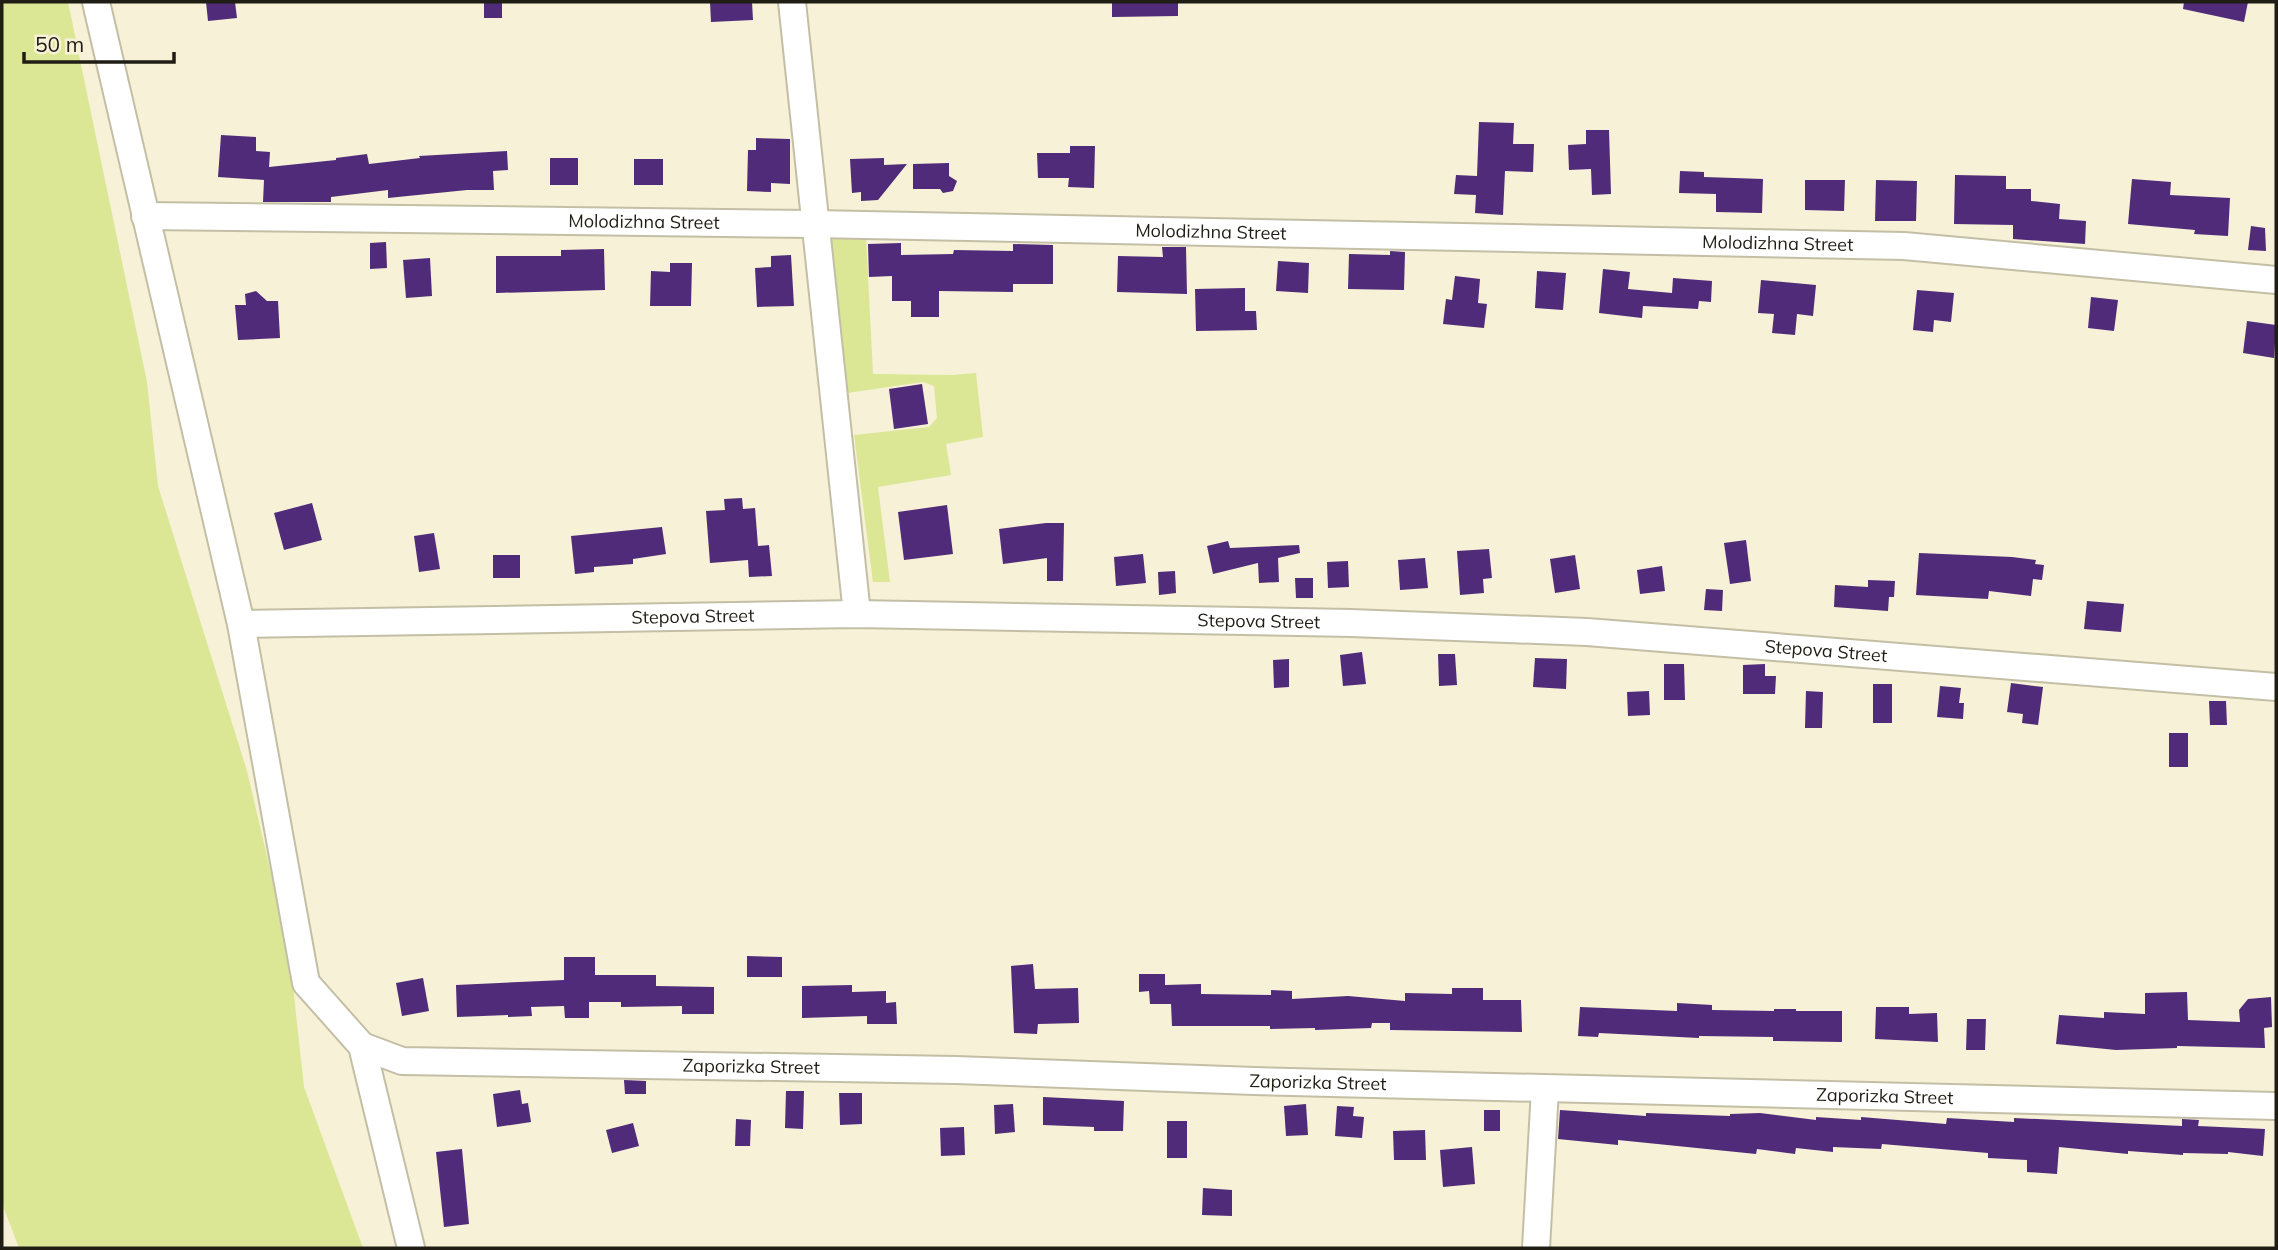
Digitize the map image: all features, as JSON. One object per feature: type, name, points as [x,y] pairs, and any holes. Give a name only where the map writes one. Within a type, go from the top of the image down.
[{"type":"street","points":[[96,2],[241,624],[306,983],[362,1046],[411,1248]]},
{"type":"street","points":[[792,2],[857,614]]},
{"type":"street","name":"Molodizhna Street","points":[[145,216],[814,224],[1904,246],[2276,279]]},
{"type":"street","name":"Stepova Street","points":[[241,624],[857,614],[1351,623],[1587,632],[2276,687]]},
{"type":"street","name":"Zaporizka Street","points":[[362,1046],[402,1061],[942,1070],[1545,1089],[2276,1106]]},
{"type":"street","points":[[1536,1248],[1545,1089]]},
{"type":"green space","points":[[2,2],[68,2],[147,382],[158,486],[247,771],[289,950],[304,1087],[363,1248],[19,1248],[2,1203]]},
{"type":"green space","points":[[866,236],[873,374],[976,373],[983,437],[946,444],[951,475],[878,487],[890,582],[873,582],[854,435],[929,427],[937,418],[934,386],[923,382],[847,393],[825,245],[831,238]]},
{"type":"building","points":[[206,2],[235,2],[237,18],[208,21]]},
{"type":"building","points":[[484,2],[502,2],[502,18],[484,18]]},
{"type":"building","points":[[710,2],[752,2],[753,20],[711,22]]},
{"type":"building","points":[[1112,2],[1178,2],[1178,16],[1112,17]]},
{"type":"building","points":[[2184,2],[2248,2],[2244,22],[2183,9]]},
{"type":"building","points":[[1479,122],[1514,123],[1513,144],[1534,144],[1533,172],[1505,171],[1503,215],[1475,213],[1476,195],[1454,194],[1456,175],[1477,176]]},
{"type":"building","points":[[1586,130],[1609,130],[1611,194],[1592,195],[1591,169],[1569,170],[1568,145],[1586,144]]},
{"type":"building","points":[[221,135],[256,137],[256,151],[270,152],[269,167],[367,154],[369,164],[420,158],[419,156],[507,151],[508,170],[493,171],[494,190],[388,198],[388,190],[331,197],[331,202],[263,202],[264,180],[218,177]]},
{"type":"building","points":[[756,138],[790,139],[790,184],[771,183],[771,192],[747,191],[748,150],[756,150]]},
{"type":"building","points":[[1070,146],[1095,146],[1094,188],[1068,187],[1069,178],[1038,178],[1037,153],[1070,153]]},
{"type":"building","points":[[550,158],[578,158],[578,185],[550,185]]},
{"type":"building","points":[[884,158],[884,165],[907,164],[878,200],[861,201],[861,192],[852,193],[850,159]]},
{"type":"building","points":[[634,159],[663,159],[663,185],[634,185]]},
{"type":"building","points":[[949,163],[949,176],[957,181],[953,191],[943,193],[940,189],[913,189],[913,164]]},
{"type":"building","points":[[1680,171],[1704,172],[1704,177],[1763,179],[1762,213],[1716,212],[1716,194],[1679,193]]},
{"type":"building","points":[[1955,175],[2006,176],[2006,189],[2031,189],[2031,201],[2060,204],[2059,219],[2086,221],[2085,244],[2013,239],[2013,225],[1954,224]]},
{"type":"building","points":[[2132,179],[2171,182],[2170,195],[2230,198],[2228,236],[2128,224]]},
{"type":"building","points":[[1805,180],[1845,180],[1844,211],[1805,210]]},
{"type":"building","points":[[1876,180],[1917,181],[1916,221],[1875,221]]},
{"type":"building","points":[[2251,226],[2265,228],[2266,251],[2248,250]]},
{"type":"building","points":[[386,242],[387,268],[370,269],[370,243]]},
{"type":"building","points":[[901,243],[901,255],[953,254],[954,250],[1013,251],[1013,244],[1053,245],[1053,284],[1013,284],[1013,292],[939,291],[939,317],[911,317],[911,301],[892,301],[892,276],[869,277],[868,244]]},
{"type":"building","points":[[1162,247],[1186,247],[1187,294],[1117,292],[1118,256],[1163,257]]},
{"type":"building","points":[[604,249],[605,290],[496,293],[496,256],[561,256],[561,250]]},
{"type":"building","points":[[1390,251],[1405,252],[1404,290],[1348,289],[1349,254],[1390,255]]},
{"type":"building","points":[[791,255],[794,306],[757,307],[755,268],[771,267],[771,256]]},
{"type":"building","points":[[430,258],[432,296],[406,298],[403,260]]},
{"type":"building","points":[[1278,261],[1309,263],[1308,293],[1276,291]]},
{"type":"building","points":[[670,263],[692,263],[691,306],[650,306],[651,271],[670,272]]},
{"type":"building","points":[[1603,269],[1630,272],[1628,289],[1672,293],[1673,278],[1712,281],[1711,302],[1699,301],[1698,309],[1643,306],[1642,318],[1599,313]]},
{"type":"building","points":[[1537,271],[1566,273],[1563,310],[1535,308]]},
{"type":"building","points":[[1455,276],[1480,279],[1478,303],[1487,304],[1484,328],[1443,324],[1446,299],[1452,300]]},
{"type":"building","points":[[1761,280],[1816,285],[1813,316],[1797,314],[1795,335],[1772,333],[1774,314],[1758,313]]},
{"type":"building","points":[[1245,288],[1245,311],[1256,311],[1257,330],[1196,331],[1195,289]]},
{"type":"building","points":[[1917,290],[1954,293],[1951,322],[1934,320],[1933,332],[1913,330]]},
{"type":"building","points":[[256,291],[267,301],[278,301],[280,338],[238,340],[235,305],[246,305],[245,294]]},
{"type":"building","points":[[2091,297],[2118,300],[2114,331],[2088,328]]},
{"type":"building","points":[[2247,321],[2276,325],[2274,358],[2243,353]]},
{"type":"building","points":[[922,384],[928,424],[894,429],[889,389]]},
{"type":"building","points":[[742,498],[743,509],[755,508],[758,546],[769,545],[772,576],[749,577],[748,560],[710,563],[706,511],[725,510],[724,499]]},
{"type":"building","points":[[312,503],[322,540],[284,550],[274,513]]},
{"type":"building","points":[[947,505],[953,554],[904,560],[898,512]]},
{"type":"building","points":[[1064,523],[1063,581],[1047,581],[1047,558],[1003,564],[999,529]]},
{"type":"building","points":[[662,527],[666,554],[633,559],[633,564],[594,567],[594,572],[575,574],[571,536]]},
{"type":"building","points":[[434,533],[440,569],[419,572],[414,536]]},
{"type":"building","points":[[1746,540],[1751,581],[1730,584],[1724,543]]},
{"type":"building","points":[[1228,541],[1230,548],[1299,545],[1300,553],[1278,558],[1279,582],[1259,583],[1258,563],[1213,574],[1207,546]]},
{"type":"building","points":[[1489,549],[1492,578],[1483,579],[1484,593],[1460,595],[1457,551]]},
{"type":"building","points":[[1919,553],[2036,560],[2035,564],[2044,565],[2042,580],[2033,579],[2031,596],[1989,591],[1988,599],[1916,595]]},
{"type":"building","points":[[1143,554],[1146,583],[1116,586],[1114,557]]},
{"type":"building","points":[[493,555],[520,555],[520,578],[493,578]]},
{"type":"building","points":[[1575,555],[1580,589],[1555,593],[1550,559]]},
{"type":"building","points":[[1425,558],[1428,588],[1400,590],[1398,560]]},
{"type":"building","points":[[1348,561],[1349,587],[1328,588],[1327,562]]},
{"type":"building","points":[[1662,566],[1665,591],[1640,594],[1637,570]]},
{"type":"building","points":[[1175,571],[1176,593],[1159,595],[1158,572]]},
{"type":"building","points":[[1295,578],[1313,578],[1313,598],[1296,598]]},
{"type":"building","points":[[1868,580],[1895,581],[1894,597],[1889,597],[1888,611],[1834,607],[1835,585],[1868,587]]},
{"type":"building","points":[[1706,589],[1723,590],[1722,611],[1704,610]]},
{"type":"building","points":[[2087,601],[2124,604],[2121,632],[2084,629]]},
{"type":"building","points":[[1362,652],[1366,684],[1343,686],[1340,655]]},
{"type":"building","points":[[1438,654],[1455,654],[1457,685],[1439,686]]},
{"type":"building","points":[[1535,658],[1567,659],[1566,689],[1533,687]]},
{"type":"building","points":[[1289,659],[1289,687],[1274,688],[1273,660]]},
{"type":"building","points":[[1664,664],[1684,664],[1685,700],[1664,700]]},
{"type":"building","points":[[1765,664],[1765,676],[1776,676],[1775,694],[1743,694],[1743,665]]},
{"type":"building","points":[[2011,683],[2043,687],[2038,725],[2022,723],[2023,714],[2007,712]]},
{"type":"building","points":[[1873,684],[1892,684],[1892,723],[1873,723]]},
{"type":"building","points":[[1940,686],[1961,688],[1959,703],[1964,703],[1963,719],[1937,717]]},
{"type":"building","points":[[1649,691],[1650,715],[1628,716],[1627,692]]},
{"type":"building","points":[[1806,691],[1823,692],[1822,728],[1805,728]]},
{"type":"building","points":[[2209,701],[2226,701],[2227,725],[2210,725]]},
{"type":"building","points":[[2169,733],[2188,733],[2188,767],[2169,767]]},
{"type":"building","points":[[747,956],[782,957],[782,977],[747,977]]},
{"type":"building","points":[[564,957],[595,957],[595,975],[656,975],[656,986],[714,987],[714,1014],[682,1014],[682,1006],[621,1007],[621,1002],[589,1002],[589,1018],[565,1018],[564,1006],[531,1007],[532,1016],[457,1017],[456,985],[564,980]]},
{"type":"building","points":[[1033,964],[1035,989],[1078,988],[1079,1023],[1038,1024],[1037,1034],[1014,1033],[1011,966]]},
{"type":"building","points":[[1139,974],[1165,974],[1165,985],[1201,984],[1201,994],[1271,995],[1271,990],[1292,991],[1292,999],[1348,996],[1405,1001],[1405,993],[1452,994],[1452,988],[1483,988],[1483,1000],[1521,1000],[1522,1032],[1390,1030],[1390,1023],[1372,1023],[1371,1028],[1315,1030],[1270,1029],[1270,1026],[1172,1026],[1171,1004],[1150,1004],[1149,991],[1139,992]]},
{"type":"building","points":[[423,978],[429,1011],[402,1016],[396,983]]},
{"type":"building","points":[[852,985],[852,992],[886,991],[886,1003],[896,1002],[897,1024],[867,1024],[867,1016],[802,1018],[802,986]]},
{"type":"building","points":[[2187,992],[2188,1020],[2240,1022],[2239,1010],[2248,999],[2271,997],[2272,1027],[2264,1028],[2265,1048],[2177,1046],[2116,1050],[2056,1044],[2059,1015],[2104,1018],[2104,1012],[2145,1014],[2145,993]]},
{"type":"building","points":[[1677,1003],[1712,1005],[1712,1010],[1842,1011],[1842,1042],[1773,1041],[1773,1037],[1699,1038],[1599,1033],[1598,1037],[1578,1036],[1580,1007],[1677,1011]]},
{"type":"building","points":[[1876,1007],[1909,1007],[1909,1014],[1937,1013],[1938,1042],[1875,1039]]},
{"type":"building","points":[[1967,1019],[1986,1019],[1985,1050],[1966,1050]]},
{"type":"building","points":[[624,1080],[646,1081],[646,1094],[625,1094]]},
{"type":"building","points":[[520,1090],[522,1104],[528,1103],[531,1122],[497,1127],[493,1094]]},
{"type":"building","points":[[786,1091],[804,1091],[803,1129],[785,1128]]},
{"type":"building","points":[[839,1093],[862,1093],[862,1124],[840,1125]]},
{"type":"building","points":[[1043,1097],[1124,1101],[1123,1131],[1094,1131],[1094,1127],[1043,1125]]},
{"type":"building","points":[[1013,1104],[1015,1132],[995,1134],[994,1105]]},
{"type":"building","points":[[1306,1104],[1308,1135],[1286,1136],[1284,1106]]},
{"type":"building","points":[[1337,1106],[1354,1107],[1353,1116],[1364,1117],[1362,1138],[1335,1136]]},
{"type":"building","points":[[1484,1110],[1500,1110],[1500,1131],[1484,1131]]},
{"type":"building","points":[[1560,1110],[1646,1116],[1646,1113],[1730,1116],[1760,1113],[1816,1120],[1816,1117],[1861,1120],[1861,1117],[1946,1124],[1947,1118],[2014,1122],[2014,1118],[2182,1126],[2182,1119],[2199,1120],[2198,1126],[2265,1129],[2263,1156],[2228,1152],[2183,1155],[2128,1151],[2128,1154],[2059,1147],[2057,1174],[2027,1172],[2027,1160],[1988,1158],[1988,1153],[1882,1144],[1881,1149],[1833,1147],[1833,1152],[1796,1148],[1795,1154],[1757,1149],[1756,1154],[1618,1140],[1618,1145],[1558,1139]]},
{"type":"building","points":[[736,1119],[751,1120],[750,1146],[735,1146]]},
{"type":"building","points":[[1167,1121],[1187,1121],[1187,1158],[1167,1158]]},
{"type":"building","points":[[633,1123],[639,1146],[612,1153],[606,1130]]},
{"type":"building","points":[[964,1127],[965,1155],[941,1156],[940,1128]]},
{"type":"building","points":[[1425,1130],[1426,1160],[1394,1160],[1393,1131]]},
{"type":"building","points":[[1472,1147],[1475,1184],[1443,1187],[1440,1150]]},
{"type":"building","points":[[462,1149],[469,1224],[444,1227],[436,1152]]},
{"type":"building","points":[[1203,1188],[1232,1190],[1232,1216],[1202,1215]]}]
